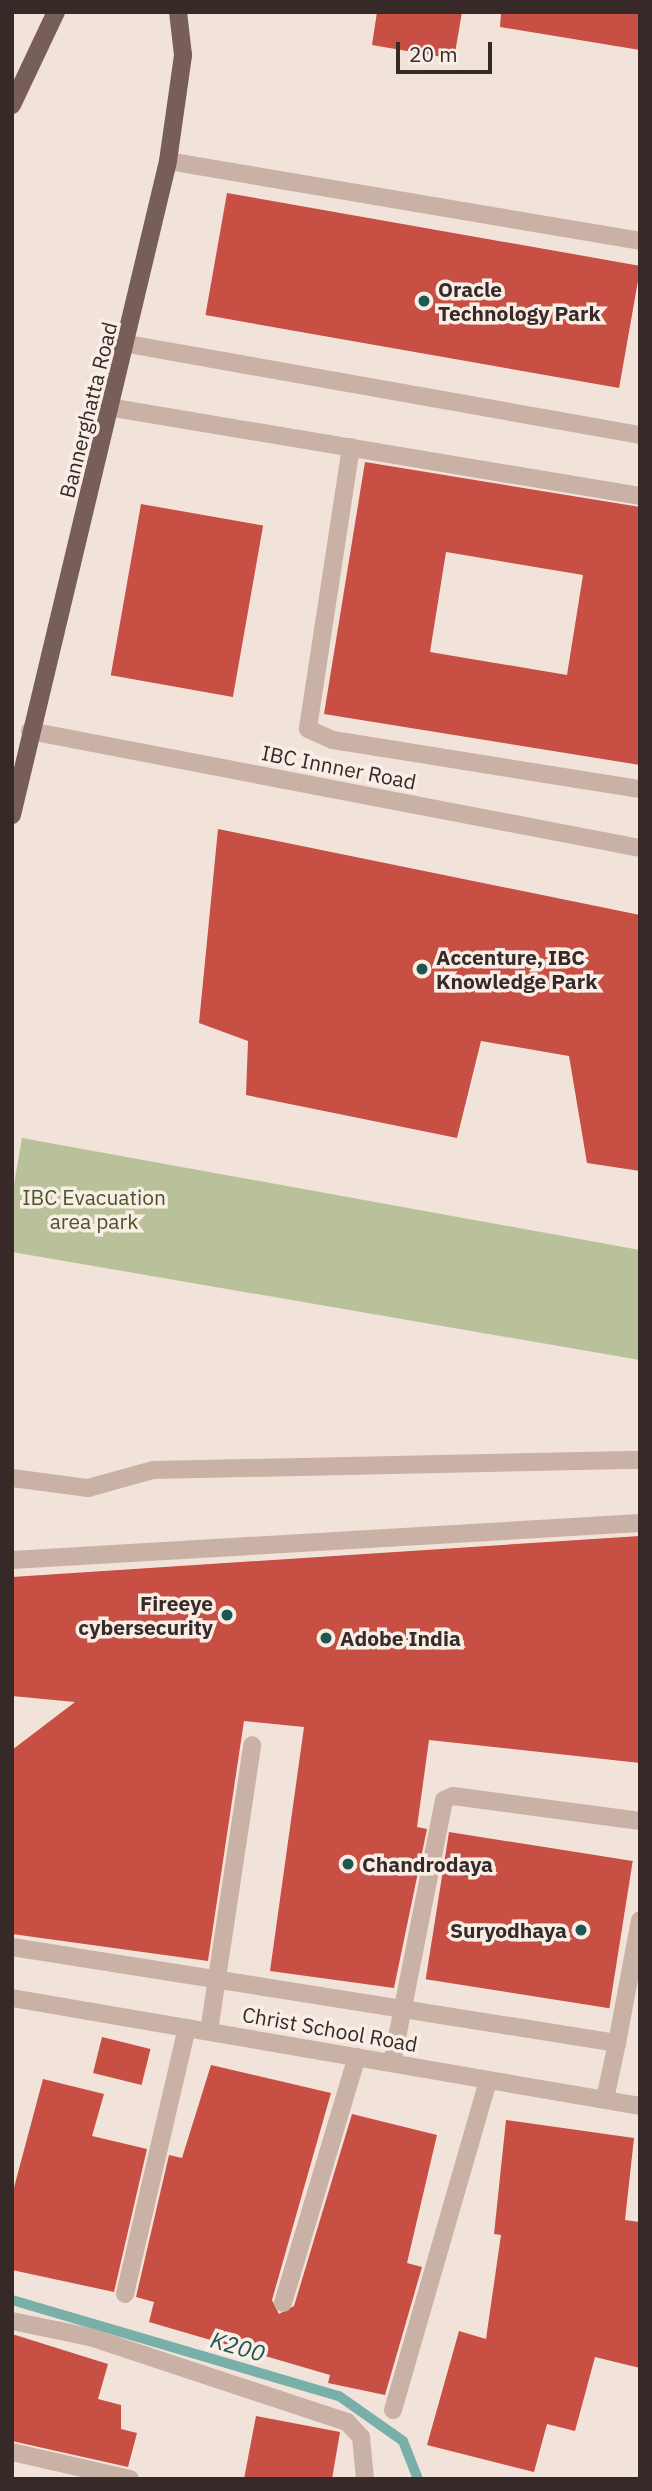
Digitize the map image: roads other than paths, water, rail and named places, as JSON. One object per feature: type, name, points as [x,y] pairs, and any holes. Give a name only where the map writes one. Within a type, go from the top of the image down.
[{"type":"main road","points":[[12,105],[56,12]]},
{"type":"main road","name":"Bannerghatta Road","points":[[12,815],[30,731],[114,408],[168,161],[183,55],[178,12]]},
{"type":"street","points":[[168,161],[640,242]]},
{"type":"street","points":[[128,344],[640,435]]},
{"type":"street","points":[[114,408],[640,496]]},
{"type":"street","points":[[351,447],[308,729],[333,740],[640,789]]},
{"type":"street","name":"IBC Innner Road","points":[[30,731],[640,848]]},
{"type":"street","points":[[12,1478],[88,1488],[153,1470],[640,1460]]},
{"type":"street","points":[[12,1560],[640,1523]]},
{"type":"street","points":[[209,2031],[251,1745]]},
{"type":"street","points":[[392,2063],[407,2010],[444,1800],[453,1796],[640,1821]]},
{"type":"street","points":[[605,2099],[640,1920]]},
{"type":"street","points":[[12,1947],[618,2043]]},
{"type":"street","name":"Christ School Road","points":[[12,1997],[640,2106]]},
{"type":"street","points":[[125,2294],[187,2028]]},
{"type":"street","points":[[283,2303],[357,2056]]},
{"type":"street","points":[[393,2410],[488,2080]]},
{"type":"street","points":[[12,2320],[90,2337],[347,2422],[361,2437],[365,2479]]},
{"type":"street","points":[[12,2452],[130,2479]]},
{"type":"waterway","name":"K200","points":[[12,2300],[339,2396],[403,2441],[418,2479]]},
{"type":"place","name":"Oracle Technology Park","points":[[424,301]]},
{"type":"place","name":"Accenture, IBC Knowledge Park","points":[[422,969]]},
{"type":"place","name":"Fireeye cybersecurity","points":[[227,1615]]},
{"type":"place","name":"Adobe India","points":[[326,1638]]},
{"type":"place","name":"Chandrodaya","points":[[348,1864]]},
{"type":"place","name":"Suryodhaya","points":[[581,1930]]},
{"type":"park label","name":"IBC Evacuation area park","points":[[94,1209]]}]
